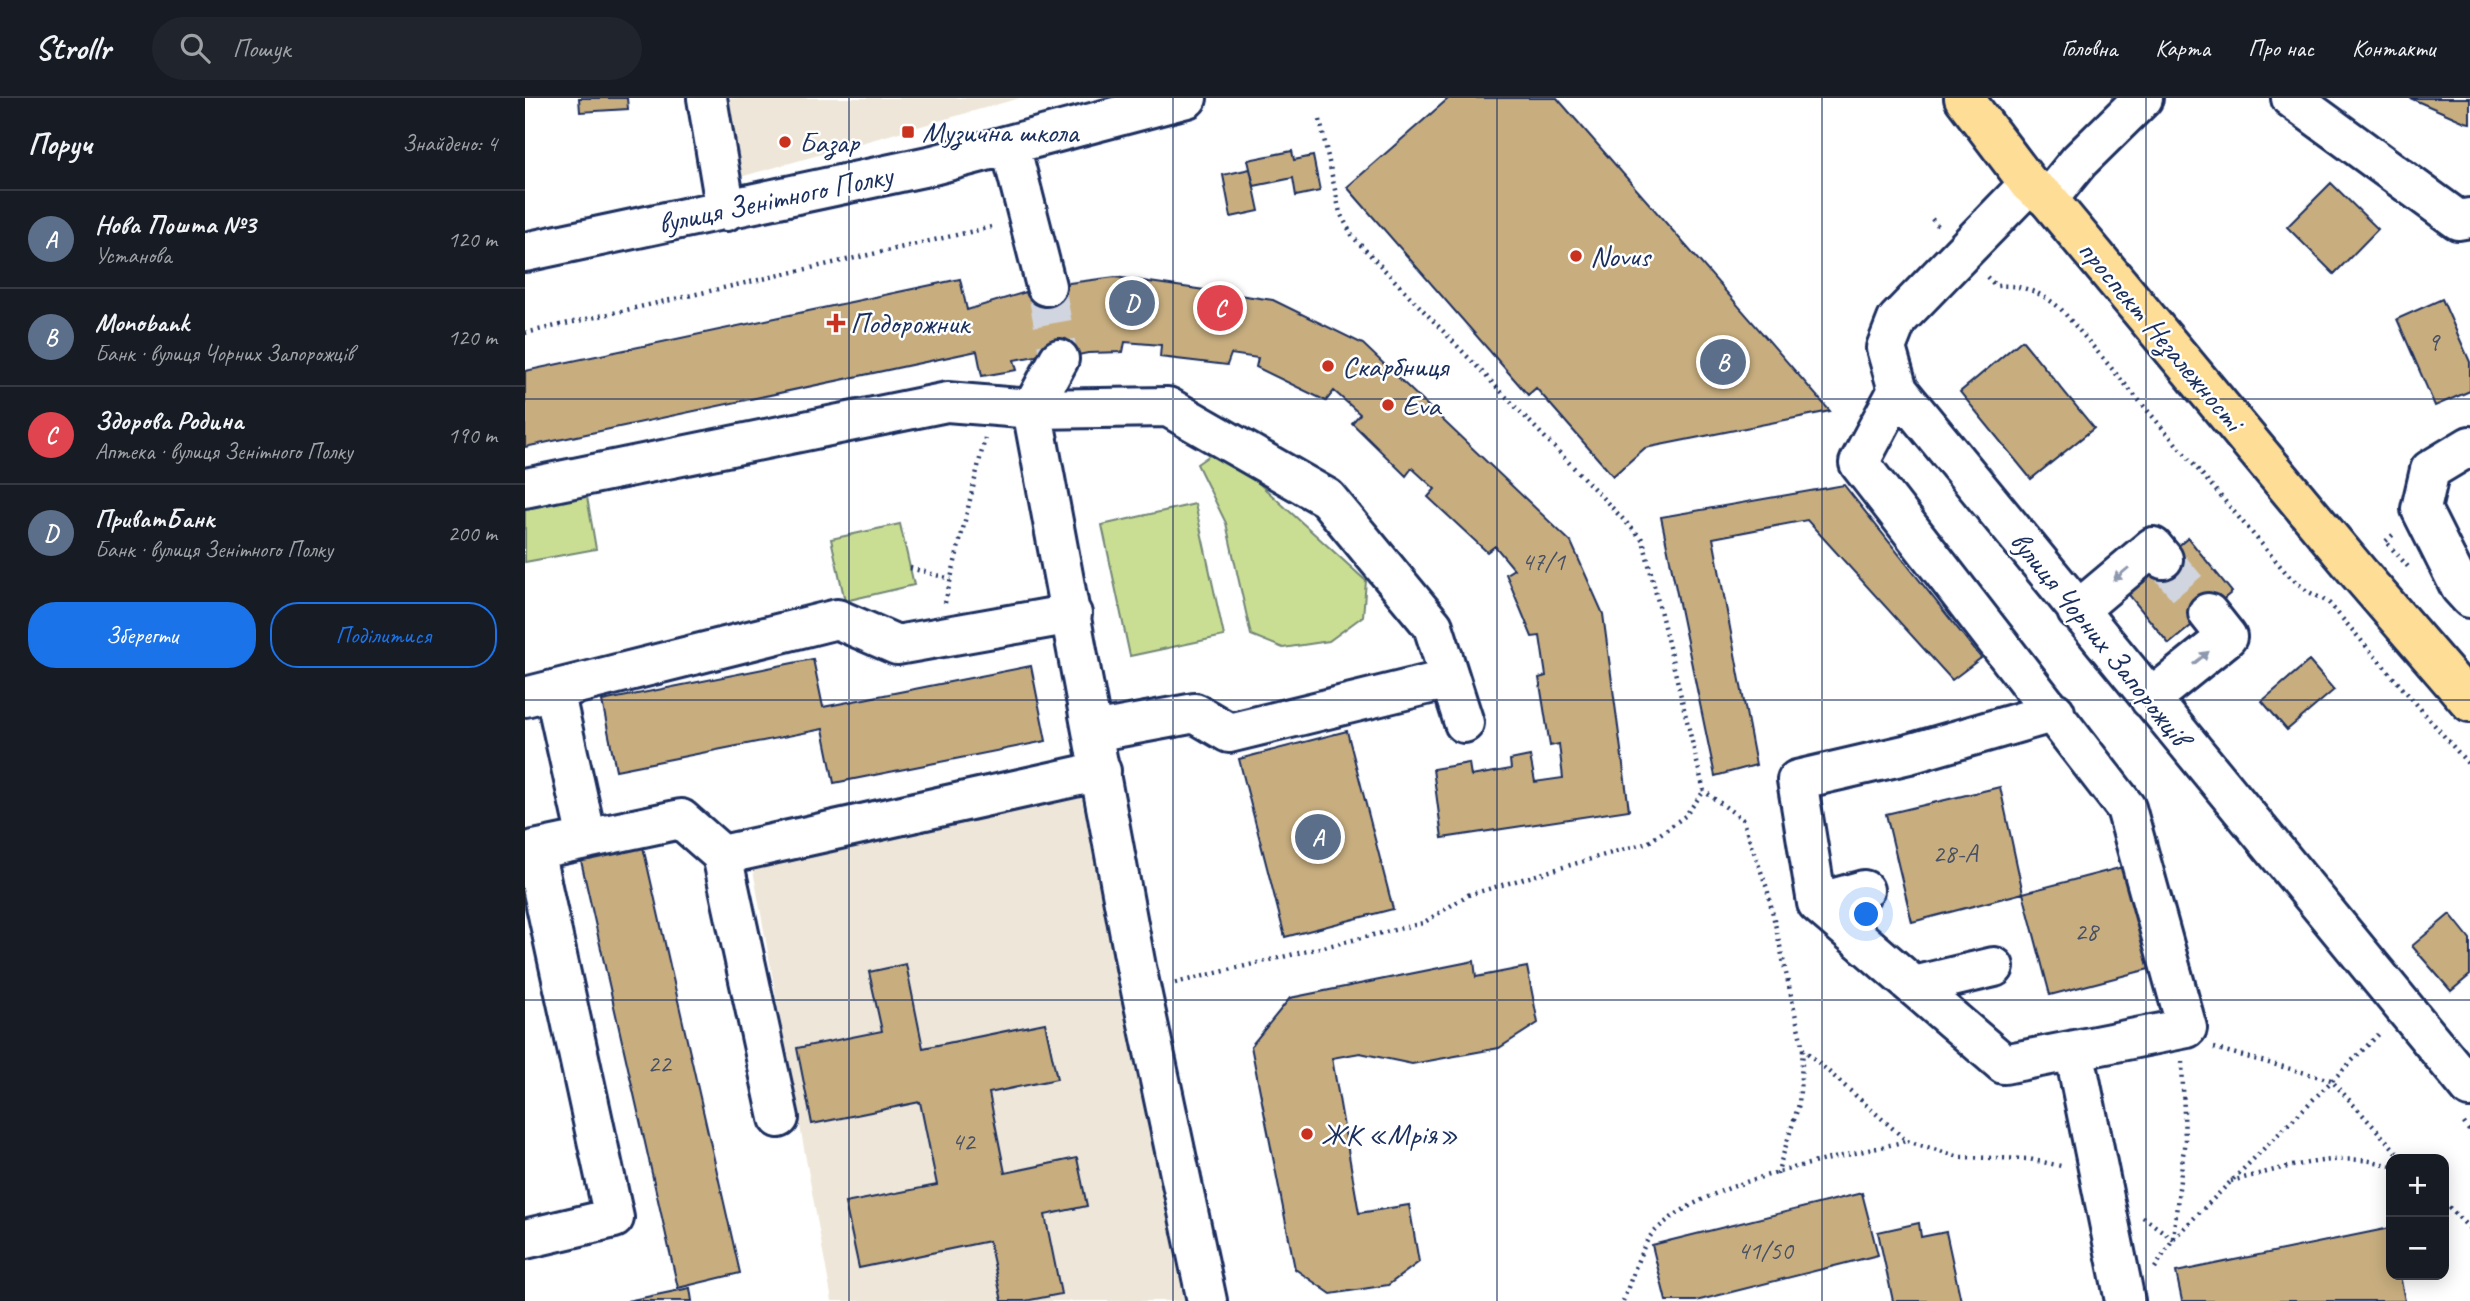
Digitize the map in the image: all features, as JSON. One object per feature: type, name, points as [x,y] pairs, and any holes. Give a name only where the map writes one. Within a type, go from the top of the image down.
[{"type":"main road","name":"проспект Незалежності","points":[[1964,98],[2038,191],[2470,702]]},
{"type":"street","points":[[707,98],[726,211]]},
{"type":"street","name":"вулиця Зенітного Полку","points":[[525,252],[726,211],[1010,145],[1127,107],[1187,98]]},
{"type":"street","name":"вулиця Чорних Запорожців","points":[[2143,98],[2079,161],[1963,251],[1898,320],[1887,348],[1898,390],[2470,1088]]},
{"type":"street","points":[[2291,98],[2466,227]]},
{"type":"street","points":[[1010,145],[1045,286]]},
{"type":"street","points":[[1059,359],[1032,409],[1141,991],[1207,1301]]},
{"type":"street","points":[[1898,390],[1859,463],[2055,712],[2126,808],[2187,1028],[2179,1034],[2004,1064],[1817,903],[1797,780],[1909,754],[2055,712]]},
{"type":"street","points":[[525,488],[947,402],[1032,409],[1168,407],[1327,498],[1433,626],[1464,723]]},
{"type":"street","points":[[2465,592],[2421,509],[2430,470],[2470,446]]},
{"type":"street","points":[[2077,611],[2153,547],[2163,559]]},
{"type":"street","points":[[2150,699],[2227,637],[2208,612]]},
{"type":"street","points":[[587,839],[539,693],[837,619],[897,645],[1072,614]]},
{"type":"street","points":[[1093,732],[1195,713],[1229,733],[1450,679]]},
{"type":"street","points":[[722,855],[1101,771]]},
{"type":"street","points":[[525,1239],[614,1219],[537,924],[534,850],[681,819],[722,855],[779,1118]]},
{"type":"street","points":[[1817,903],[1864,890]]},
{"type":"street","points":[[1914,986],[1994,967]]},
{"type":"street","points":[[2074,1050],[2125,1301]]},
{"type":"path","points":[[1320,120],[1340,213],[1353,237],[1643,540],[1703,791],[1742,819],[1767,888],[1803,1049],[1799,1104],[1777,1174]]},
{"type":"path","points":[[525,333],[1027,218]]},
{"type":"path","points":[[1932,219],[1996,286],[2010,285],[2040,292],[2060,308],[2288,575],[2307,591],[2328,602],[2470,766]]},
{"type":"path","points":[[937,638],[993,406]]},
{"type":"path","points":[[911,568],[951,579]]},
{"type":"path","points":[[1141,991],[1423,923],[1468,895],[1649,842],[1685,816],[1703,791]]},
{"type":"path","points":[[2154,1270],[2173,1239],[2405,1008]]},
{"type":"path","points":[[2173,1239],[2185,1139],[2184,1077],[2179,1034],[2331,1080],[2398,1154]]},
{"type":"path","points":[[1803,1049],[1907,1141],[1960,1157],[2029,1159],[2065,1167],[2101,1187],[2173,1239]]},
{"type":"path","points":[[1623,1301],[1651,1234],[1672,1217],[1723,1188],[1907,1141]]},
{"type":"path","points":[[2231,1181],[2331,1160],[2377,1161],[2386,1164]]},
{"type":"path","points":[[2449,1207],[2470,1229]]},
{"type":"shaded area","name":"Базар","points":[[697,98],[1020,98],[712,185]]},
{"type":"shaded area","points":[[1080,790],[1184,1301],[832,1301],[752,865]]},
{"type":"green space","points":[[1220,448],[1366,581],[1363,616],[1329,641],[1283,648],[1251,635],[1226,523],[1197,464]]},
{"type":"green space","points":[[586,491],[596,549],[525,562],[525,502]]},
{"type":"green space","points":[[1195,504],[1224,636],[1130,656],[1102,525]]},
{"type":"green space","points":[[900,524],[914,585],[845,601],[831,539]]},
{"type":"building","points":[[579,98],[627,98],[628,109],[580,112]]},
{"type":"building","points":[[1449,98],[1557,98],[1830,411],[1645,448],[1613,476],[1536,388],[1528,395],[1347,187]]},
{"type":"building","points":[[2410,98],[2470,98],[2470,123],[2465,122]]},
{"type":"building","points":[[1292,151],[1294,160],[1313,156],[1320,191],[1296,196],[1293,178],[1254,186],[1248,160]]},
{"type":"building","points":[[1250,169],[1259,211],[1231,217],[1223,175]]},
{"type":"building","points":[[2331,183],[2378,229],[2334,274],[2287,227]]},
{"type":"building","points":[[1115,277],[1273,300],[1363,344],[1571,542],[1603,614],[1629,810],[1442,838],[1433,769],[1469,763],[1471,776],[1511,769],[1510,760],[1530,756],[1535,782],[1563,778],[1559,744],[1550,746],[1539,678],[1546,676],[1540,636],[1532,637],[1506,574],[1514,569],[1495,546],[1487,552],[1428,497],[1435,489],[1412,468],[1406,476],[1352,423],[1360,414],[1334,391],[1326,401],[1256,367],[1258,358],[1231,354],[1227,365],[1160,357],[1161,345],[1125,342],[1123,352],[1088,353],[1059,359],[1052,353],[1014,360],[1017,370],[982,376],[977,351],[525,447],[525,371],[960,279],[967,310],[1046,286]]},
{"type":"building","points":[[2442,299],[2470,362],[2470,391],[2435,406],[2397,319]]},
{"type":"building","points":[[2022,340],[2094,428],[2031,479],[1960,392]]},
{"type":"building","points":[[1844,485],[1981,658],[1952,680],[1807,520],[1713,538],[1756,765],[1715,776],[1661,517]]},
{"type":"building","points":[[2188,538],[2232,592],[2169,644],[2125,590]]},
{"type":"building","points":[[813,659],[823,707],[1031,666],[1046,741],[834,783],[823,729],[616,770],[602,701]]},
{"type":"building","points":[[2309,661],[2334,690],[2287,730],[2262,701]]},
{"type":"building","points":[[1347,731],[1393,909],[1285,937],[1239,759]]},
{"type":"building","points":[[2000,787],[2023,893],[1912,922],[1886,814]]},
{"type":"building","points":[[641,838],[740,1273],[678,1288],[579,852]]},
{"type":"building","points":[[2123,867],[2149,969],[2050,995],[2023,893]]},
{"type":"building","points":[[2450,914],[2470,939],[2470,975],[2451,991],[2412,946]]},
{"type":"building","name":"ЖК «Мрія»","points":[[1474,961],[1476,977],[1527,967],[1538,1023],[1499,1048],[1412,1064],[1360,1053],[1332,1058],[1359,1213],[1409,1205],[1419,1262],[1388,1285],[1331,1294],[1295,1269],[1251,1046],[1290,998]]},
{"type":"building","points":[[906,964],[923,1048],[1045,1023],[1057,1079],[989,1093],[1005,1173],[1077,1158],[1087,1206],[1045,1215],[1061,1294],[1025,1301],[1002,1301],[989,1241],[859,1268],[845,1203],[937,1185],[920,1102],[812,1124],[797,1048],[882,1031],[869,972]]},
{"type":"building","points":[[1862,1193],[1878,1255],[1696,1301],[1666,1301],[1652,1245]]},
{"type":"building","points":[[1919,1223],[1921,1237],[1946,1232],[1961,1301],[1893,1301],[1878,1232]]},
{"type":"building","points":[[2386,1229],[2386,1280],[2401,1280],[2405,1301],[2182,1301],[2176,1272]]},
{"type":"building","points":[[690,1288],[692,1301],[627,1301]]},
{"type":"tunnel","points":[[1046,286],[1059,359]]},
{"type":"tunnel","points":[[2163,559],[2208,613]]},
{"type":"place","name":"Музична школа","points":[[908,132]]},
{"type":"place","name":"Базар","points":[[785,142]]},
{"type":"place","name":"Novus","points":[[1576,256]]},
{"type":"place","name":"ПриватБанк","points":[[1132,303]]},
{"type":"place","name":"Здорова Родина","points":[[1220,308]]},
{"type":"place","name":"Подорожник","points":[[836,323]]},
{"type":"place","name":"Monobank","points":[[1723,362]]},
{"type":"place","name":"Скарбниця","points":[[1328,366]]},
{"type":"place","name":"Eva","points":[[1388,405]]},
{"type":"place","name":"Нова Пошта №3","points":[[1318,837]]},
{"type":"place","name":"ЖК «Мрія»","points":[[1307,1134]]}]
